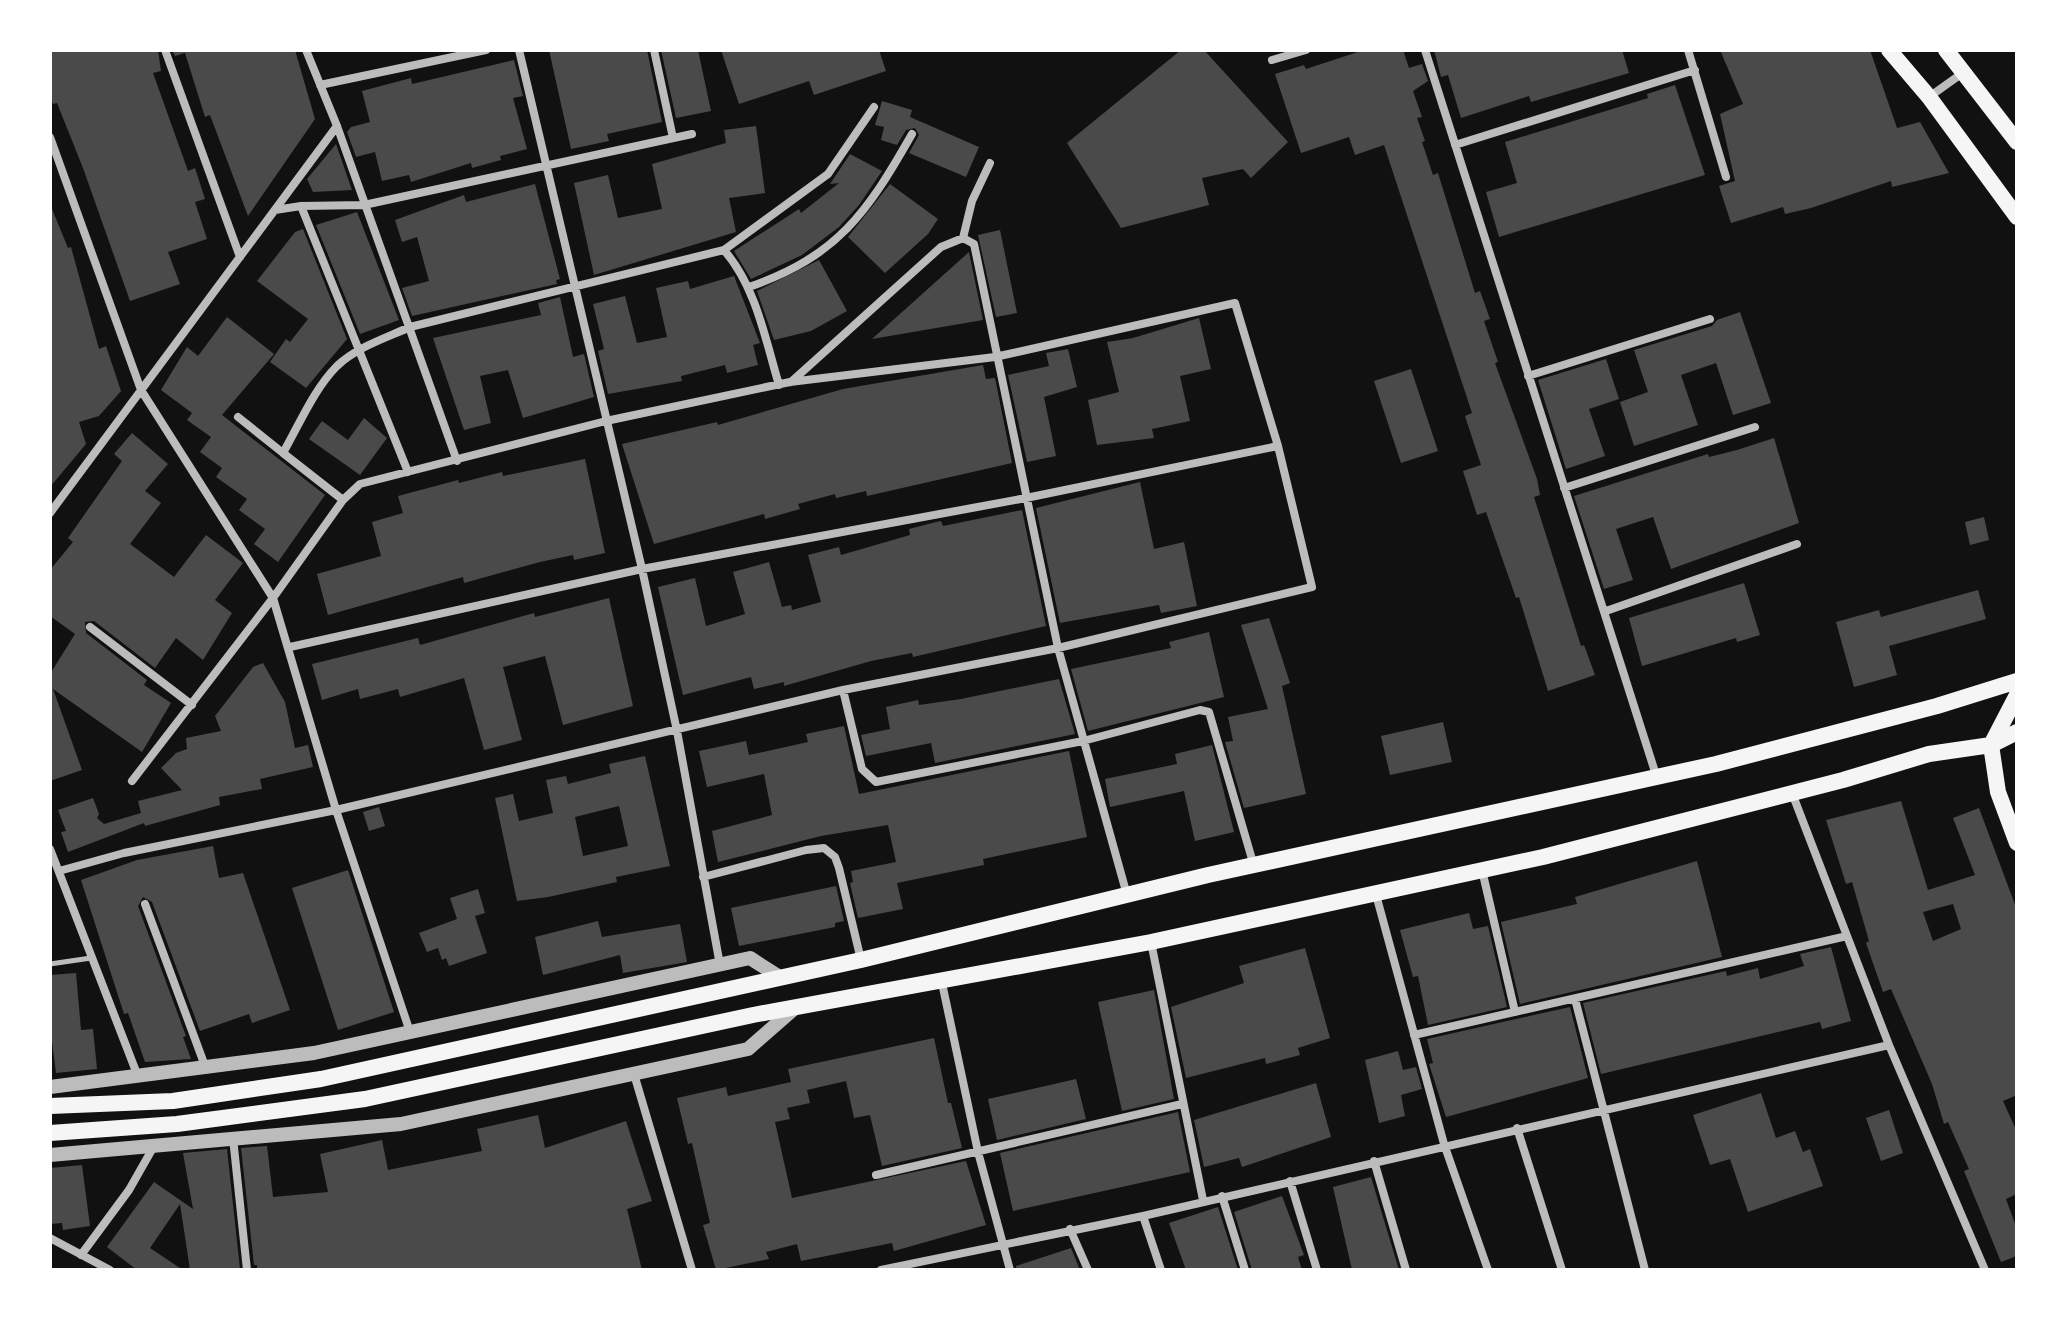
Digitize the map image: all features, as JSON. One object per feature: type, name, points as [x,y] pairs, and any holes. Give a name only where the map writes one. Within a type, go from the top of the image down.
[{"type":"main road","points":[[1889,50],[1929,97],[2017,217]]},
{"type":"main road","points":[[1946,50],[2017,142]]},
{"type":"main road","points":[[50,1106],[173,1101],[321,1079],[861,960],[1127,895],[1656,775],[1908,714],[2017,681]]},
{"type":"main road","points":[[2017,695],[1991,745],[1998,792],[2017,843]]},
{"type":"main road","points":[[50,1133],[177,1124],[365,1099],[753,1015],[942,983],[1151,942],[1482,870],[1792,793],[1929,754],[1991,745],[2017,732]]},
{"type":"street","points":[[165,50],[240,257]]},
{"type":"street","points":[[306,50],[337,126],[457,461]]},
{"type":"street","points":[[320,85],[486,50]]},
{"type":"street","points":[[519,50],[544,166],[642,569],[677,731],[720,965]]},
{"type":"street","points":[[654,50],[673,138]]},
{"type":"street","points":[[1272,60],[1306,50]]},
{"type":"street","points":[[1425,50],[1606,611],[1641,737],[1656,775]]},
{"type":"street","points":[[1688,50],[1726,177]]},
{"type":"street","points":[[1455,145],[1695,70]]},
{"type":"street","points":[[1929,97],[1965,72]]},
{"type":"street","points":[[283,453],[311,403],[337,366],[368,345],[410,327],[724,250],[828,174],[874,107]]},
{"type":"street","points":[[50,513],[337,126]]},
{"type":"street","points":[[275,210],[301,206],[364,205],[692,134]]},
{"type":"street","points":[[749,287],[803,266],[842,235],[876,197],[912,134]]},
{"type":"street","points":[[50,137],[141,390],[273,598],[336,810],[410,1032]]},
{"type":"street","points":[[963,238],[972,201],[990,163]]},
{"type":"street","points":[[301,206],[408,472]]},
{"type":"street","points":[[963,238],[974,244],[980,260],[995,357],[1058,648],[1127,895]]},
{"type":"street","points":[[790,382],[941,247],[963,238]]},
{"type":"street","points":[[724,250],[741,268],[749,287],[779,385]]},
{"type":"street","points":[[59,871],[124,853],[336,810],[843,690],[1058,648],[1312,587],[1278,446],[1235,303],[995,357],[790,382],[606,421],[360,484],[343,500],[273,598],[132,781]]},
{"type":"street","points":[[1528,376],[1710,319]]},
{"type":"street","points":[[238,417],[343,500]]},
{"type":"street","points":[[1564,488],[1755,427]]},
{"type":"street","points":[[290,647],[642,569],[1026,498],[1278,446]]},
{"type":"street","points":[[1606,611],[1797,544]]},
{"type":"street","points":[[90,627],[192,705]]},
{"type":"street","points":[[843,690],[862,769],[876,782],[1083,741],[1200,710],[1209,712],[1254,866]]},
{"type":"street","points":[[1792,793],[1889,1045],[1985,1270]]},
{"type":"street","points":[[703,877],[824,848],[835,857],[839,868],[861,960]]},
{"type":"street","points":[[50,849],[137,1074]]},
{"type":"street","points":[[1482,870],[1515,1012]]},
{"type":"street","points":[[1375,891],[1444,1144],[1488,1270]]},
{"type":"street","points":[[145,904],[205,1066]]},
{"type":"street","points":[[1414,1035],[1847,936]]},
{"type":"street","points":[[1151,942],[1203,1200]]},
{"type":"street","points":[[50,1087],[314,1053],[750,958],[781,978]]},
{"type":"street","points":[[942,983],[978,1152],[1010,1270]]},
{"type":"street","points":[[1575,999],[1645,1270]]},
{"type":"street","points":[[50,1155],[401,1124],[748,1049],[796,1007]]},
{"type":"street","points":[[881,1270],[1143,1216],[1444,1144],[1889,1045]]},
{"type":"street","points":[[634,1074],[692,1270]]},
{"type":"street","points":[[876,1175],[1182,1104]]},
{"type":"street","points":[[1517,1128],[1562,1270]]},
{"type":"street","points":[[233,1137],[247,1270]]},
{"type":"street","points":[[81,1255],[129,1190],[154,1146]]},
{"type":"street","points":[[1374,1161],[1406,1270]]},
{"type":"street","points":[[1290,1181],[1317,1270]]},
{"type":"street","points":[[1222,1196],[1245,1270]]},
{"type":"street","points":[[1143,1216],[1161,1270]]},
{"type":"street","points":[[1070,1229],[1088,1270]]},
{"type":"street","points":[[50,1238],[110,1270]]},
{"type":"lane","points":[[50,964],[92,957]]},
{"type":"building","points":[[50,50],[158,50],[161,71],[153,73],[188,171],[195,168],[205,199],[195,202],[207,239],[168,252],[180,284],[130,301],[83,168],[57,103],[53,104],[50,96]]},
{"type":"building","points":[[172,50],[295,50],[315,119],[248,216],[210,115],[205,117],[185,53],[175,56]]},
{"type":"building","points":[[549,50],[647,50],[662,122],[607,134],[609,141],[571,149]]},
{"type":"building","points":[[661,50],[698,50],[711,111],[676,118]]},
{"type":"building","points":[[721,50],[879,50],[886,71],[814,95],[809,81],[739,104]]},
{"type":"building","points":[[1181,50],[1204,50],[1288,142],[1251,178],[1243,169],[1202,178],[1209,205],[1121,228],[1067,143]]},
{"type":"building","points":[[1364,50],[1403,50],[1409,68],[1422,64],[1428,81],[1413,91],[1422,117],[1417,118],[1425,141],[1422,142],[1433,175],[1438,173],[1475,293],[1480,291],[1490,319],[1484,321],[1498,362],[1495,363],[1537,479],[1540,495],[1534,497],[1581,646],[1584,645],[1595,675],[1548,691],[1519,597],[1516,598],[1486,512],[1477,515],[1463,471],[1481,465],[1465,416],[1472,413],[1384,145],[1355,155],[1349,137],[1301,153],[1275,74],[1304,65],[1306,69]]},
{"type":"building","points":[[1434,50],[1622,50],[1629,73],[1531,102],[1529,96],[1461,118],[1448,75],[1441,77]]},
{"type":"building","points":[[1720,50],[1870,50],[1897,128],[1920,122],[1949,173],[1892,187],[1891,181],[1811,208],[1785,214],[1783,207],[1731,223],[1719,186],[1735,181],[1720,114],[1743,104]]},
{"type":"building","points":[[514,60],[523,96],[513,98],[527,149],[500,156],[501,160],[472,168],[471,163],[411,182],[409,175],[382,181],[375,152],[356,157],[347,132],[351,127],[370,122],[362,91],[411,78],[412,84]]},
{"type":"building","points":[[1675,85],[1705,175],[1499,237],[1486,192],[1517,183],[1505,142],[1648,98],[1647,94]]},
{"type":"building","points":[[882,101],[912,110],[910,117],[979,147],[966,177],[909,153],[919,135],[915,128],[906,130],[897,145],[881,140],[884,127],[875,125]]},
{"type":"building","points":[[756,126],[765,193],[729,198],[736,232],[594,275],[574,183],[608,175],[618,218],[662,209],[652,164],[726,143],[724,130]]},
{"type":"building","points":[[336,144],[352,190],[313,192],[307,179]]},
{"type":"building","points":[[850,154],[882,171],[859,205],[839,227],[802,255],[751,279],[734,251],[799,209],[801,213],[839,183],[830,184]]},
{"type":"building","points":[[535,184],[560,279],[556,280],[557,284],[412,316],[402,288],[429,281],[417,237],[402,242],[395,220],[464,195],[466,202]]},
{"type":"building","points":[[890,184],[938,219],[928,234],[885,273],[848,237]]},
{"type":"building","points":[[50,204],[68,248],[71,247],[99,349],[106,346],[121,391],[99,416],[79,422],[86,444],[50,487]]},
{"type":"building","points":[[357,212],[399,320],[360,334],[316,225]]},
{"type":"building","points":[[303,229],[347,339],[306,388],[270,362],[286,339],[290,342],[308,319],[257,281],[295,232]]},
{"type":"building","points":[[1000,230],[1017,313],[996,317],[978,235]]},
{"type":"building","points":[[969,252],[983,320],[872,339]]},
{"type":"building","points":[[819,260],[847,311],[811,331],[774,340],[757,291]]},
{"type":"building","points":[[734,276],[760,343],[753,345],[758,365],[727,373],[725,365],[681,376],[682,381],[608,394],[598,351],[604,349],[593,304],[625,296],[637,343],[667,337],[656,288],[688,281],[690,289]]},
{"type":"building","points":[[560,297],[573,357],[584,354],[594,397],[523,418],[508,370],[480,376],[491,423],[464,430],[433,338],[541,315],[538,303]]},
{"type":"building","points":[[1740,312],[1771,403],[1733,415],[1716,363],[1681,375],[1698,425],[1634,446],[1620,402],[1648,392],[1634,350],[1712,326],[1717,320]]},
{"type":"building","points":[[227,317],[274,354],[222,415],[325,495],[278,562],[254,544],[265,529],[239,510],[247,499],[216,477],[222,468],[200,452],[211,437],[187,420],[192,413],[161,390],[187,347],[198,356]]},
{"type":"building","points":[[1199,318],[1211,369],[1180,376],[1190,421],[1152,429],[1154,438],[1097,445],[1088,400],[1119,392],[1107,342],[1133,338]]},
{"type":"building","points":[[1068,349],[1077,387],[1044,397],[1056,456],[1027,462],[1008,375],[1049,366],[1046,353]]},
{"type":"building","points":[[1606,359],[1619,399],[1589,409],[1605,456],[1566,469],[1538,380]]},
{"type":"building","points":[[983,365],[986,379],[995,378],[1012,463],[867,496],[866,491],[836,498],[835,494],[798,504],[800,509],[765,519],[764,514],[654,544],[622,444],[717,422],[718,425],[843,389]]},
{"type":"building","points":[[1411,369],[1438,451],[1401,463],[1374,381]]},
{"type":"building","points":[[364,418],[387,438],[360,475],[309,439],[322,421],[348,440]]},
{"type":"building","points":[[132,433],[168,464],[145,491],[161,503],[130,544],[174,577],[206,535],[243,563],[215,600],[232,613],[203,660],[176,638],[155,668],[94,621],[85,622],[86,633],[147,680],[144,685],[171,703],[142,752],[53,689],[82,770],[50,781],[50,674],[75,634],[50,616],[50,570],[73,542],[68,538],[122,461],[114,454]]},
{"type":"building","points":[[1774,438],[1799,523],[1671,569],[1653,517],[1616,529],[1633,580],[1604,589],[1574,496],[1708,454],[1709,457]]},
{"type":"building","points":[[585,459],[605,553],[574,560],[573,555],[540,562],[464,583],[463,577],[328,615],[317,574],[381,556],[372,522],[403,513],[398,496],[458,480],[459,483],[502,472],[503,476]]},
{"type":"building","points":[[1140,482],[1154,549],[1184,542],[1197,606],[1161,613],[1159,605],[1060,623],[1036,508]]},
{"type":"building","points":[[1022,510],[1046,626],[913,657],[912,653],[871,661],[784,686],[784,682],[754,689],[751,677],[683,695],[658,587],[695,578],[706,626],[745,614],[733,572],[769,562],[782,607],[791,605],[792,610],[821,602],[808,555],[839,547],[841,555],[910,535],[909,529],[936,522],[941,521],[943,526]]},
{"type":"building","points":[[1984,517],[1989,540],[1970,545],[1965,522]]},
{"type":"building","points":[[1744,583],[1760,635],[1737,642],[1736,638],[1642,666],[1629,618]]},
{"type":"building","points":[[1978,590],[1986,619],[1889,646],[1897,675],[1854,687],[1836,622],[1879,610],[1881,617]]},
{"type":"building","points":[[609,598],[633,706],[563,725],[545,656],[503,667],[522,740],[484,750],[464,678],[400,697],[398,689],[360,699],[358,689],[322,700],[312,664],[418,638],[420,645],[534,613],[535,617]]},
{"type":"building","points":[[1269,618],[1290,683],[1282,686],[1306,794],[1244,808],[1225,742],[1233,741],[1228,717],[1268,709],[1241,625]]},
{"type":"building","points":[[1209,632],[1224,697],[1088,731],[1071,669],[1171,648],[1169,642]]},
{"type":"building","points":[[263,663],[285,702],[295,748],[308,745],[313,767],[260,779],[262,789],[219,797],[220,805],[145,826],[144,823],[68,852],[61,832],[66,831],[58,810],[93,798],[99,814],[97,818],[104,824],[141,813],[138,801],[182,790],[161,768],[176,753],[187,749],[186,738],[221,731],[215,716],[253,667]]},
{"type":"building","points":[[1059,679],[1075,734],[935,763],[931,743],[866,756],[861,735],[890,729],[886,707],[918,700],[919,705],[961,699]]},
{"type":"building","points":[[1443,722],[1452,762],[1390,775],[1381,736]]},
{"type":"building","points":[[844,726],[859,794],[1069,751],[1087,837],[983,859],[984,865],[897,883],[903,909],[858,918],[850,883],[853,882],[851,871],[896,862],[888,825],[821,836],[718,862],[712,831],[772,815],[764,774],[707,787],[699,751],[746,741],[749,755],[808,742],[806,734]]},
{"type":"building","points":[[1212,745],[1234,832],[1195,841],[1184,791],[1110,807],[1105,779],[1177,764],[1175,754]]},
{"type":"building","points":[[645,756],[670,866],[616,877],[617,882],[517,901],[495,798],[513,794],[519,821],[553,813],[546,780],[566,776],[568,784],[611,773],[609,764]],"holes":[[[619,806],[628,846],[583,856],[575,817]]]},
{"type":"building","points":[[1901,801],[1928,890],[1975,875],[1953,818],[1979,808],[2017,910],[2017,1095],[2003,1101],[2017,1132],[2017,1194],[2006,1199],[2017,1229],[2017,1256],[2001,1262],[1964,1171],[1969,1169],[1948,1122],[1944,1124],[1932,1084],[1891,989],[1883,992],[1866,943],[1869,941],[1852,882],[1846,884],[1826,820]],"holes":[[[1953,904],[1961,929],[1933,941],[1923,912]]]},
{"type":"building","points":[[379,807],[385,826],[369,831],[363,812]]},
{"type":"building","points":[[213,846],[219,878],[243,873],[290,1010],[252,1023],[249,1014],[200,1031],[152,902],[143,897],[138,906],[186,1036],[183,1037],[191,1059],[145,1062],[128,1013],[124,1014],[81,880],[137,860]]},
{"type":"building","points":[[1697,861],[1722,957],[1520,1004],[1501,922],[1577,904],[1575,897]]},
{"type":"building","points":[[348,870],[394,1012],[338,1030],[292,888]]},
{"type":"building","points":[[836,886],[844,921],[835,923],[835,927],[739,946],[731,908]]},
{"type":"building","points":[[478,889],[485,913],[475,916],[487,953],[449,966],[446,958],[442,960],[438,948],[427,952],[419,933],[457,919],[450,898]]},
{"type":"building","points":[[1469,913],[1473,929],[1488,926],[1507,1007],[1428,1025],[1418,976],[1413,977],[1400,930]]},
{"type":"building","points":[[598,921],[602,937],[680,924],[687,962],[623,973],[620,955],[543,975],[535,937]]},
{"type":"building","points":[[1831,947],[1851,1021],[1822,1029],[1820,1022],[1601,1074],[1583,1003],[1726,971],[1727,976],[1758,968],[1760,979],[1804,966],[1800,954]]},
{"type":"building","points":[[1305,948],[1330,1038],[1298,1048],[1300,1055],[1266,1064],[1265,1058],[1186,1078],[1171,1007],[1244,983],[1239,966]]},
{"type":"building","points":[[76,973],[81,1030],[93,1029],[97,1069],[56,1073],[50,1026],[50,975]]},
{"type":"building","points":[[1154,990],[1174,1099],[1122,1111],[1098,1002]]},
{"type":"building","points":[[1570,1007],[1588,1078],[1446,1117],[1429,1064],[1433,1063],[1427,1039]]},
{"type":"building","points":[[934,1038],[948,1103],[951,1103],[962,1148],[882,1166],[870,1115],[854,1118],[846,1081],[807,1090],[810,1103],[787,1108],[790,1119],[775,1122],[792,1198],[966,1161],[986,1225],[894,1251],[892,1243],[801,1261],[797,1244],[766,1252],[769,1259],[716,1270],[703,1225],[710,1223],[692,1143],[688,1144],[677,1098],[726,1087],[728,1096],[791,1082],[788,1069]]},
{"type":"building","points":[[1398,1051],[1403,1070],[1416,1067],[1422,1089],[1401,1095],[1405,1116],[1379,1123],[1365,1060]]},
{"type":"building","points":[[1076,1079],[1086,1119],[997,1140],[988,1099]]},
{"type":"building","points":[[1316,1083],[1331,1137],[1242,1167],[1239,1158],[1204,1167],[1194,1120]]},
{"type":"building","points":[[1761,1093],[1776,1138],[1795,1131],[1803,1152],[1810,1149],[1823,1186],[1748,1212],[1730,1159],[1710,1165],[1693,1115]]},
{"type":"building","points":[[1889,1110],[1903,1153],[1881,1161],[1866,1118]]},
{"type":"building","points":[[1178,1112],[1190,1172],[1013,1211],[1000,1153]]},
{"type":"building","points":[[538,1115],[545,1148],[626,1121],[652,1201],[627,1209],[642,1270],[257,1270],[257,1265],[254,1265],[241,1148],[267,1146],[273,1197],[328,1192],[320,1154],[382,1140],[388,1170],[482,1151],[477,1129]]},
{"type":"building","points":[[227,1149],[240,1269],[190,1270],[180,1204],[150,1248],[183,1270],[137,1270],[107,1247],[154,1182],[193,1209],[183,1153]]},
{"type":"building","points":[[82,1165],[90,1226],[63,1230],[62,1223],[50,1224],[50,1168]]},
{"type":"building","points":[[1371,1177],[1399,1270],[1352,1270],[1333,1187]]},
{"type":"building","points":[[1282,1196],[1304,1255],[1298,1257],[1302,1270],[1252,1270],[1234,1212]]},
{"type":"building","points":[[1218,1207],[1238,1270],[1186,1270],[1169,1223]]},
{"type":"building","points":[[1071,1248],[1080,1270],[1017,1270],[1016,1266]]}]
